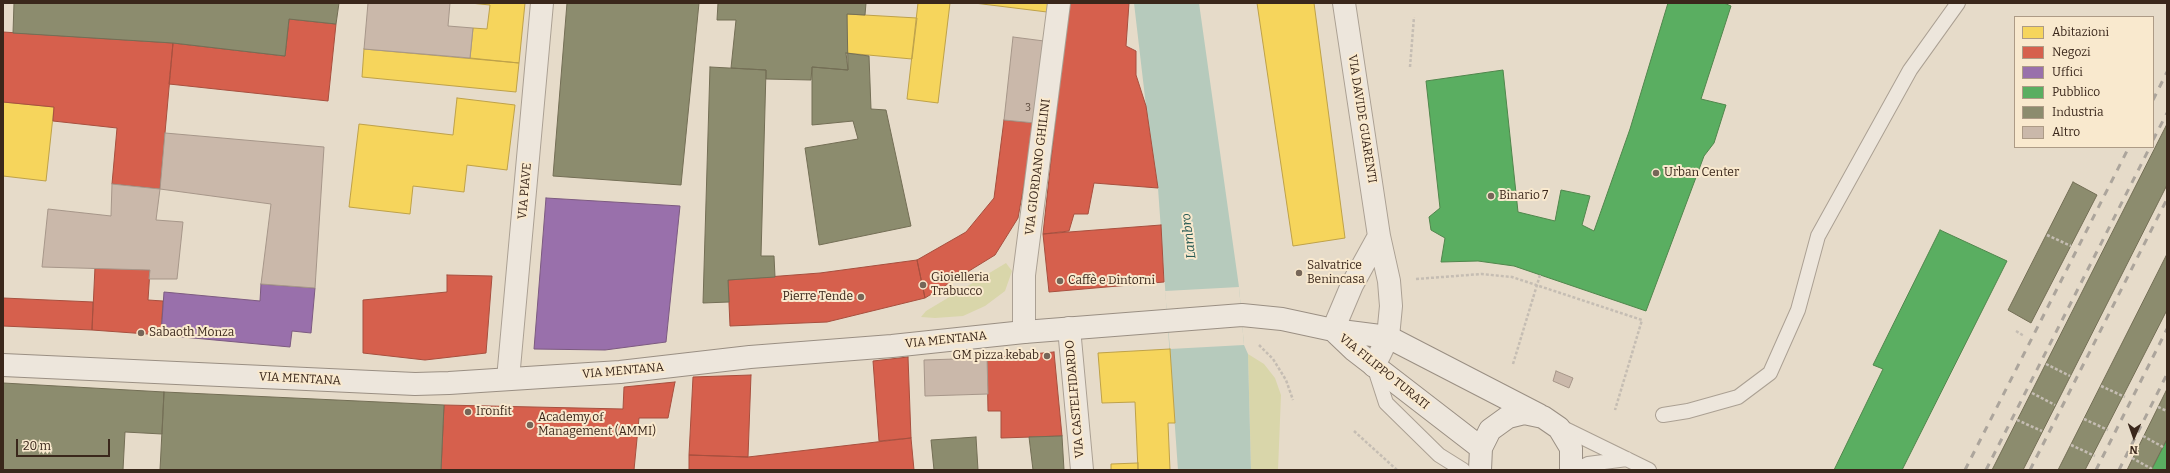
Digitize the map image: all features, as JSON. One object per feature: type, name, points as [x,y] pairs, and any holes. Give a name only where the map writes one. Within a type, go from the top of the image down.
[{"type":"street","name":"VIA PIAVE","points":[[508,379],[542,3]]},
{"type":"street","name":"VIA GIORDANO GHILINI","points":[[1024,332],[1024,275],[1059,3]]},
{"type":"street","name":"VIA DAVIDE GUARENTI","points":[[1344,3],[1379,236],[1389,281],[1391,306],[1388,337],[1374,366]]},
{"type":"street","points":[[1334,330],[1352,285],[1379,236]]},
{"type":"street","name":"VIA MENTANA","points":[[3,365],[415,384],[620,372],[1024,332],[1242,315],[1282,319],[1334,330]]},
{"type":"street","name":"VIA CASTELFIDARDO","points":[[1069,328],[1082,470]]},
{"type":"street","name":"VIA FILIPPO TURATI","points":[[1334,330],[1363,332],[1388,337],[1546,419]]},
{"type":"street","name":"VIA FILIPPO TURATI","points":[[1334,330],[1374,366],[1481,448]]},
{"type":"street","points":[[1480,470],[1481,448],[1490,430],[1502,420],[1524,413],[1546,419],[1568,441],[1572,457],[1571,470]]},
{"type":"lane","points":[[1663,415],[1688,411],[1738,397],[1770,373],[1798,310],[1818,236],[1910,70],[1958,3]]},
{"type":"lane","points":[[1374,366],[1386,403],[1440,455],[1463,470]]},
{"type":"lane","points":[[1546,419],[1649,470]]},
{"type":"lane","points":[[1575,470],[1588,464],[1627,459]]},
{"type":"path","points":[[1410,67],[1414,17]]},
{"type":"path","points":[[2047,234],[2071,246]]},
{"type":"path","points":[[1409,279],[1482,274],[1512,277],[1538,284],[1642,320],[1616,410]]},
{"type":"path","points":[[1513,364],[1540,275]]},
{"type":"path","points":[[2020,330],[2016,331],[2024,336]]},
{"type":"path","points":[[2046,364],[2070,376]]},
{"type":"path","points":[[2101,386],[2125,397]]},
{"type":"path","points":[[2032,393],[2055,405]]},
{"type":"path","points":[[2158,407],[2167,411]]},
{"type":"path","points":[[2084,419],[2108,430]]},
{"type":"path","points":[[2017,420],[2042,431]]},
{"type":"path","points":[[1354,431],[1397,470]]},
{"type":"path","points":[[2143,436],[2163,447]]},
{"type":"path","points":[[2070,446],[2095,456]]},
{"type":"path","points":[[2132,458],[2152,469]]},
{"type":"shaded area","points":[[1006,263],[1012,271],[1005,291],[985,306],[963,316],[935,318],[921,317],[926,311]]},
{"type":"shaded area","points":[[1248,354],[1264,364],[1275,378],[1281,395],[1278,470],[1251,470]]},
{"type":"water","name":"Lambro","points":[[1134,3],[1199,3],[1239,287],[1244,345],[1248,354],[1251,470],[1178,470],[1158,188],[1146,106]]},
{"type":"pier","points":[[1239,287],[1244,345],[1170,349],[1165,291]]},
{"type":"building: Abitazioni","points":[[470,3],[525,3],[519,63],[470,58],[473,28],[487,29],[490,5]]},
{"type":"building: Abitazioni","points":[[918,3],[950,3],[938,103],[907,99]]},
{"type":"building: Abitazioni","points":[[974,3],[1048,3],[1047,12]]},
{"type":"building: Abitazioni","points":[[1257,3],[1314,3],[1345,238],[1293,246]]},
{"type":"building: Abitazioni","points":[[847,14],[917,18],[912,59],[846,53]]},
{"type":"building: Abitazioni","points":[[364,49],[519,63],[516,92],[362,77]]},
{"type":"building: Abitazioni","points":[[457,98],[515,105],[507,170],[467,165],[464,192],[413,186],[410,214],[349,207],[359,124],[453,135]]},
{"type":"building: Abitazioni","points":[[3,102],[54,107],[46,181],[3,176]]},
{"type":"building: Abitazioni","points":[[1170,349],[1175,423],[1168,423],[1170,470],[1138,470],[1135,402],[1102,403],[1098,353]]},
{"type":"building: Abitazioni","points":[[1138,463],[1138,470],[1111,470],[1111,464]]},
{"type":"building: Negozi","points":[[1068,3],[1129,3],[1126,46],[1136,51],[1136,75],[1146,106],[1158,188],[1094,183],[1088,214],[1074,214],[1069,231],[1043,234]]},
{"type":"building: Negozi","points":[[289,19],[336,24],[328,101],[169,84],[173,43],[285,56]]},
{"type":"building: Negozi","points":[[3,32],[173,43],[160,189],[112,184],[117,128],[53,121],[54,107],[3,102]]},
{"type":"building: Negozi","points":[[1004,120],[1035,123],[1018,218],[995,255],[925,298],[917,260],[966,232],[994,198]]},
{"type":"building: Negozi","points":[[1161,225],[1164,282],[1049,292],[1043,234]]},
{"type":"building: Negozi","points":[[917,260],[925,298],[827,322],[730,326],[728,280],[820,273]]},
{"type":"building: Negozi","points":[[95,267],[150,270],[148,300],[163,301],[161,335],[92,330]]},
{"type":"building: Negozi","points":[[447,275],[492,276],[486,353],[425,360],[363,353],[363,300],[447,292]]},
{"type":"building: Negozi","points":[[3,298],[93,302],[92,330],[3,326]]},
{"type":"building: Negozi","points":[[1054,352],[1062,436],[1001,438],[1001,411],[988,411],[987,358]]},
{"type":"building: Negozi","points":[[908,357],[911,438],[879,441],[873,361]]},
{"type":"building: Negozi","points":[[751,375],[748,457],[689,455],[693,377]]},
{"type":"building: Negozi","points":[[675,382],[668,418],[639,418],[634,470],[441,470],[444,405],[623,409],[624,387]]},
{"type":"building: Negozi","points":[[911,438],[914,470],[689,470],[689,455],[748,457]]},
{"type":"building: Uffici","points":[[546,198],[680,206],[666,342],[605,350],[534,349]]},
{"type":"building: Uffici","points":[[261,284],[315,288],[311,333],[292,331],[290,347],[161,335],[164,292],[260,301]]},
{"type":"building: Pubblico","name":"Urban Center","points":[[1668,3],[1724,3],[1731,6],[1701,99],[1726,105],[1714,143],[1704,156],[1646,311],[1514,266],[1478,261],[1441,262],[1445,238],[1431,230],[1429,217],[1440,208],[1426,81],[1503,70],[1518,212],[1555,221],[1561,190],[1590,196],[1582,225],[1594,231],[1630,129]]},
{"type":"building: Pubblico","points":[[1940,230],[2007,261],[1902,470],[1834,470],[1883,369],[1873,365]]},
{"type":"building: Pubblico","points":[[2167,439],[2167,470],[2151,470],[2152,469]]},
{"type":"building: Industria","points":[[14,3],[339,3],[336,24],[289,19],[285,56],[173,43],[13,33]]},
{"type":"building: Industria","points":[[567,3],[699,3],[681,185],[553,176]]},
{"type":"building: Industria","points":[[718,3],[866,3],[865,15],[847,14],[848,70],[812,67],[811,80],[766,79],[766,70],[731,68],[736,20],[717,20]]},
{"type":"building: Industria","points":[[846,53],[869,56],[871,109],[886,110],[911,226],[819,245],[805,148],[858,139],[853,121],[812,125],[812,67],[848,70]]},
{"type":"building: Industria","points":[[710,67],[766,70],[761,256],[774,256],[775,277],[728,280],[729,302],[703,303]]},
{"type":"building: Industria","points":[[2167,124],[2167,185],[2023,470],[1992,470]]},
{"type":"building: Industria","points":[[2073,182],[2097,195],[2031,323],[2008,310]]},
{"type":"building: Industria","points":[[2167,254],[2167,310],[2085,470],[2058,470]]},
{"type":"building: Industria","points":[[3,383],[164,392],[162,434],[125,432],[123,470],[3,470]]},
{"type":"building: Industria","points":[[2167,389],[2167,439],[2151,470],[2127,470]]},
{"type":"building: Industria","points":[[164,392],[444,405],[441,470],[160,470]]},
{"type":"building: Industria","points":[[1062,436],[1064,470],[1033,470],[1029,437]]},
{"type":"building: Industria","points":[[976,437],[978,470],[934,470],[931,440]]},
{"type":"building: Altro","points":[[368,3],[450,3],[448,26],[473,28],[470,58],[364,49]]},
{"type":"building: Altro","points":[[1013,37],[1044,41],[1035,123],[1004,120]]},
{"type":"building: Altro","points":[[165,133],[324,147],[315,288],[261,284],[271,204],[160,189]]},
{"type":"building: Altro","points":[[112,184],[160,189],[156,220],[183,222],[177,279],[149,279],[150,270],[42,267],[48,209],[111,216]]},
{"type":"building: Altro","points":[[987,358],[988,394],[925,396],[924,360]]},
{"type":"building: Altro","points":[[1556,371],[1573,378],[1569,388],[1553,381]]},
{"type":"railway","points":[[2154,98],[2167,72]]},
{"type":"railway","points":[[2154,138],[2167,113]]},
{"type":"railway","points":[[1965,470],[2128,148]]},
{"type":"railway","points":[[1986,470],[2149,148]]},
{"type":"railway","points":[[2030,470],[2167,199]]},
{"type":"railway","points":[[2096,470],[2167,329]]},
{"type":"railway","points":[[2119,470],[2167,374]]},
{"type":"place","name":"Urban Center","points":[[1656,173]]},
{"type":"place","name":"Binario 7","points":[[1491,196]]},
{"type":"place","name":"Salvatrice Benincasa","points":[[1299,273]]},
{"type":"place","name":"Caffè e Dintorni","points":[[1060,281]]},
{"type":"place","name":"Gioielleria Trabucco","points":[[923,285]]},
{"type":"place","name":"Pierre Tende","points":[[861,297]]},
{"type":"place","name":"Sabaoth Monza","points":[[141,333]]},
{"type":"place","name":"GM pizza kebab","points":[[1047,356]]},
{"type":"place","name":"Ironfit","points":[[468,412]]},
{"type":"place","name":"Academy of Management (AMMI)","points":[[530,425]]}]
